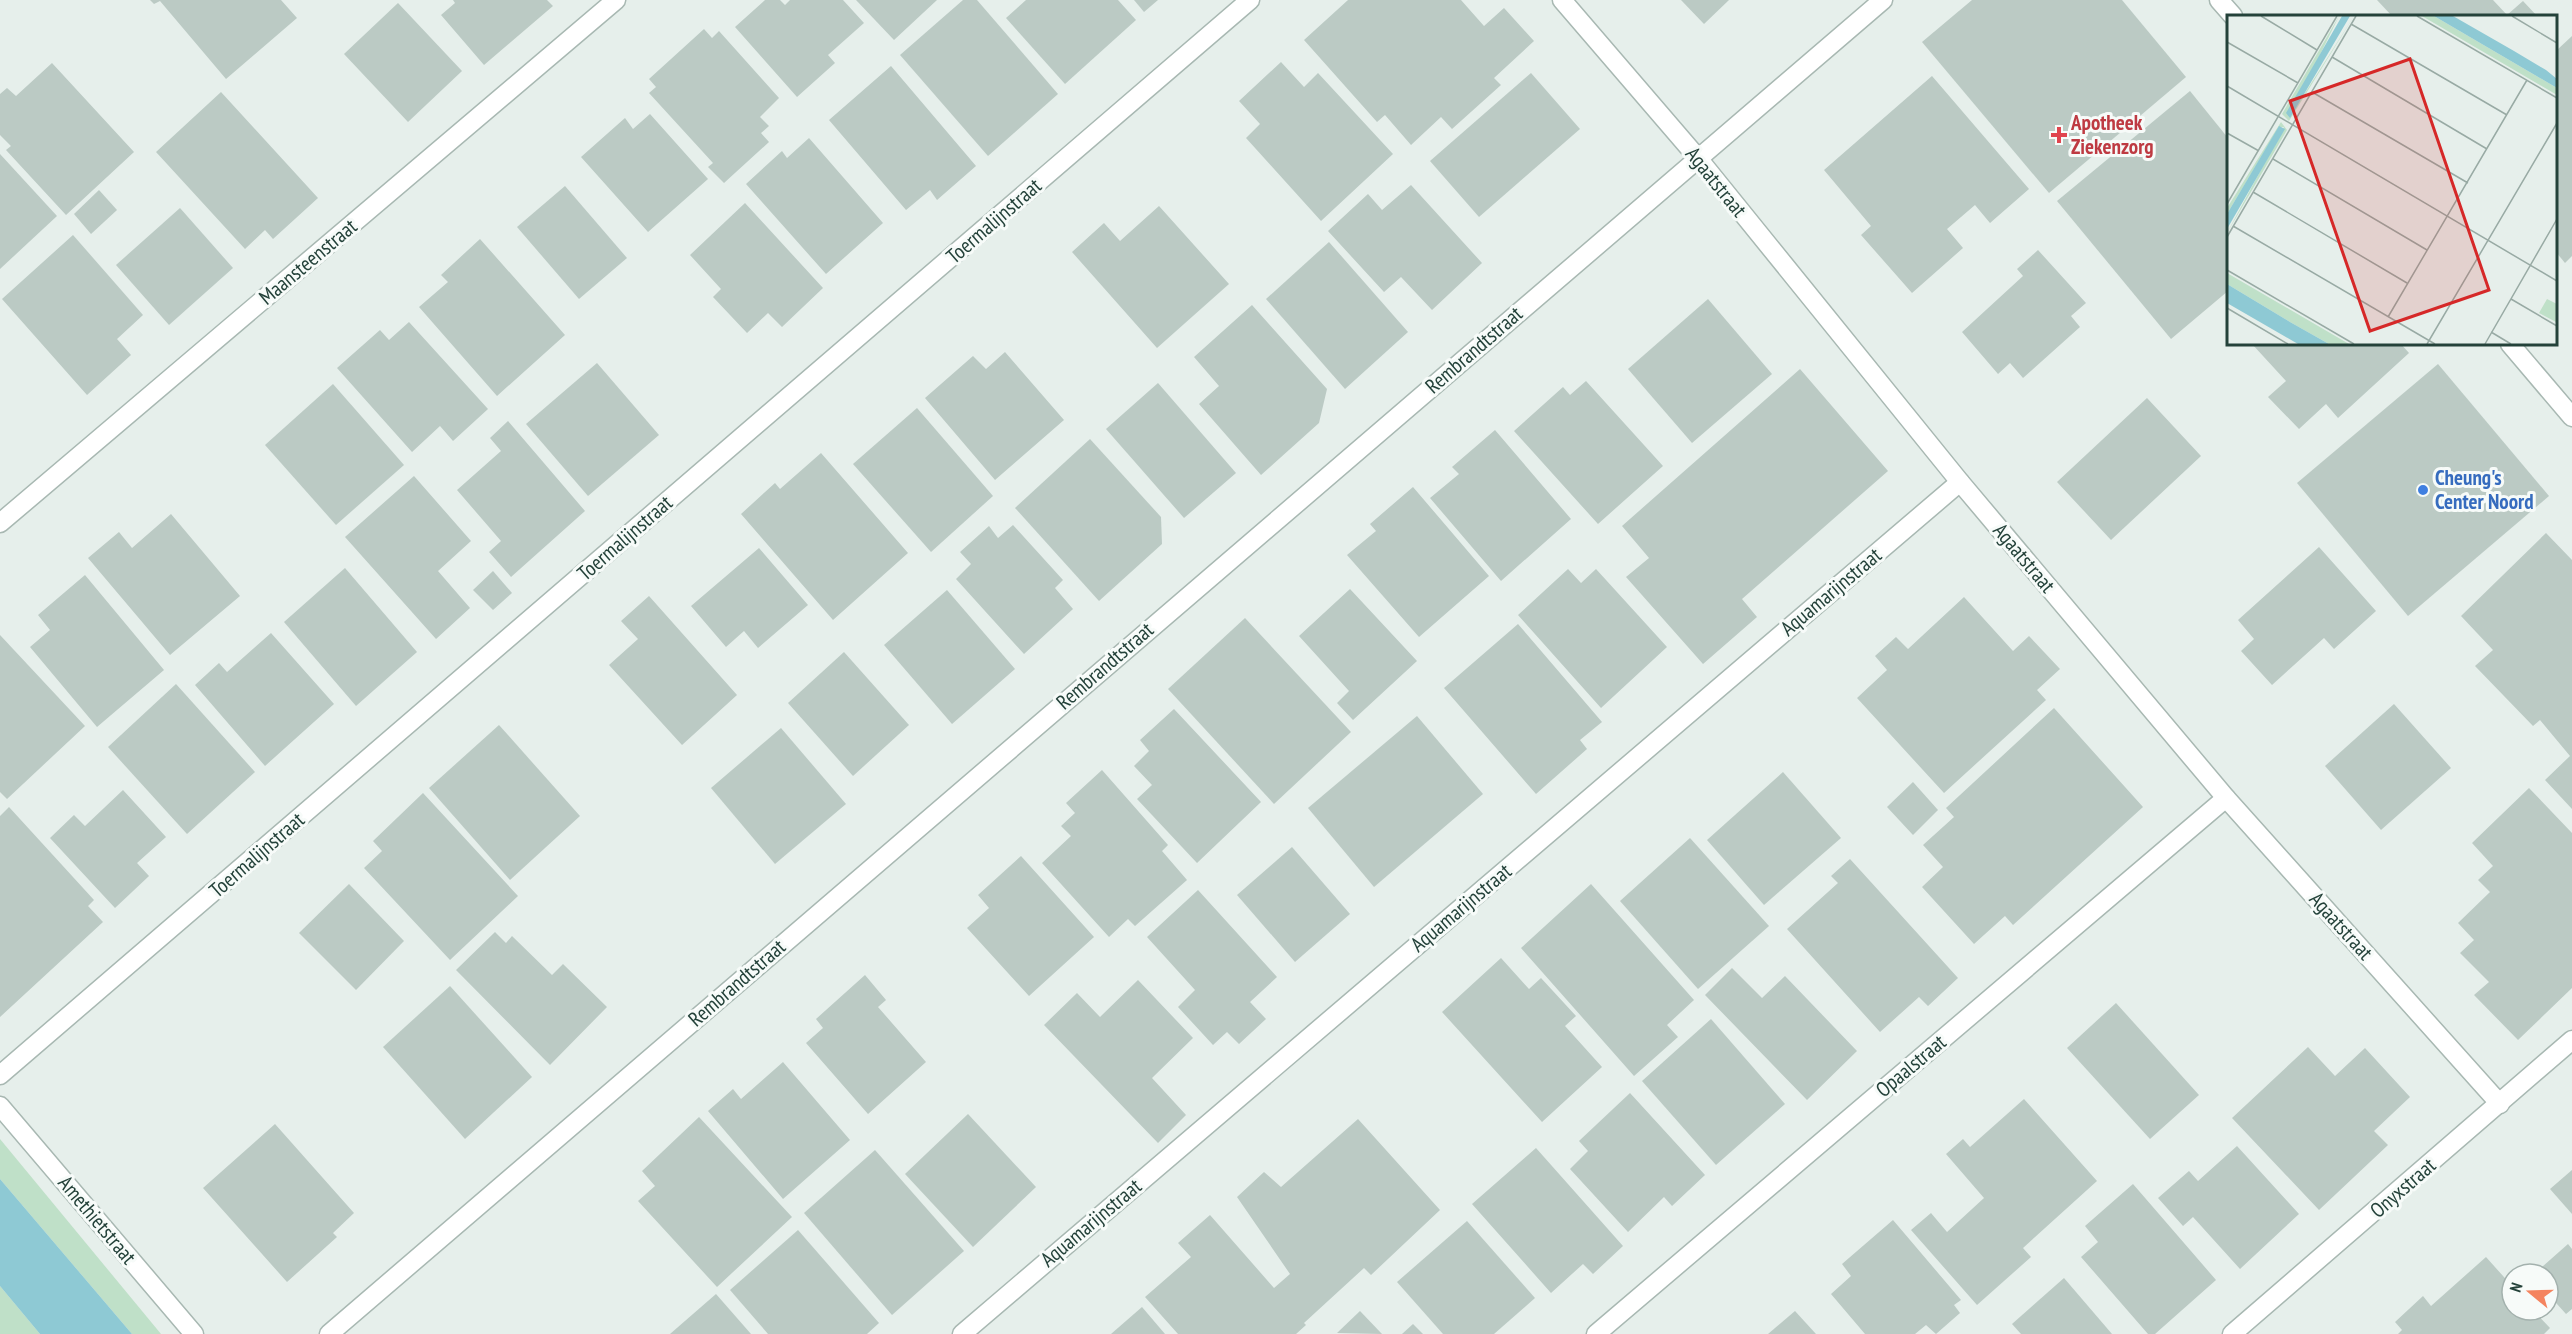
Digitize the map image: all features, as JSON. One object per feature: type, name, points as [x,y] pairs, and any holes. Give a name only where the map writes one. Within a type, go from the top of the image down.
[{"type":"street","name":"Maansteenstraat","points":[[0,523],[616,0]]},
{"type":"street","name":"Toermalijnstraat","points":[[0,1075],[1250,0]]},
{"type":"street","name":"Agaatstraat","points":[[1562,0],[1697,158],[1960,482],[2226,798],[2500,1104]]},
{"type":"street","name":"Rembrandtstraat","points":[[329,1334],[1883,0]]},
{"type":"street","points":[[2220,0],[2233,15]]},
{"type":"street","points":[[2511,345],[2572,417]]},
{"type":"street","name":"Aquamarijnstraat","points":[[962,1334],[1960,482]]},
{"type":"street","name":"Opaalstraat","points":[[1596,1334],[2226,798]]},
{"type":"street","name":"Onyxstraat","points":[[2232,1334],[2572,1040]]},
{"type":"street","name":"Amethietstraat","points":[[0,1106],[194,1334]]},
{"type":"green space","points":[[0,1139],[161,1334],[132,1334],[0,1179]]},
{"type":"green space","points":[[0,1286],[40,1334],[0,1334]]},
{"type":"water","points":[[0,1179],[132,1334],[40,1334],[0,1286]]},
{"type":"building","points":[[150,0],[281,0],[297,18],[226,79],[160,1],[154,4]]},
{"type":"building","points":[[453,0],[547,0],[553,6],[484,65],[441,15],[455,3]]},
{"type":"building","points":[[765,0],[780,0],[785,5],[790,0],[843,0],[864,23],[828,55],[835,63],[797,97],[735,27]]},
{"type":"building","points":[[856,0],[937,0],[894,40]]},
{"type":"building","points":[[963,0],[977,0],[1058,94],[988,156],[900,55]]},
{"type":"building","points":[[1026,0],[1118,0],[1136,20],[1065,84],[1006,18]]},
{"type":"building","points":[[1134,0],[1158,0],[1144,12]]},
{"type":"building","points":[[1348,0],[1461,0],[1484,26],[1504,8],[1534,41],[1494,78],[1501,85],[1452,129],[1441,117],[1411,145],[1385,115],[1377,122],[1304,40]]},
{"type":"building","points":[[1681,0],[1729,0],[1704,24]]},
{"type":"building","name":"Apotheek Ziekenzorg","points":[[1972,0],[2122,0],[2186,77],[2049,193],[1922,42]]},
{"type":"building","points":[[2377,0],[2493,0],[2507,15],[2391,15]]},
{"type":"building","points":[[2523,1],[2536,15],[2507,15]]},
{"type":"building","points":[[398,3],[462,71],[408,122],[344,54]]},
{"type":"building","points":[[704,29],[712,38],[719,31],[779,98],[760,117],[769,126],[761,133],[769,142],[724,183],[708,167],[713,163],[649,93],[656,87],[649,79]]},
{"type":"building","points":[[2572,36],[2572,256],[2565,263],[2557,253],[2557,50]]},
{"type":"building","points":[[1281,62],[1304,87],[1318,73],[1393,154],[1321,221],[1246,138],[1260,124],[1239,101]]},
{"type":"building","points":[[52,63],[134,152],[66,215],[6,150],[11,146],[0,135],[0,94],[7,88],[16,96]]},
{"type":"building","points":[[891,66],[976,166],[937,200],[930,190],[906,210],[829,120]]},
{"type":"building","points":[[1531,73],[1580,129],[1479,217],[1430,161]]},
{"type":"building","points":[[1932,76],[2029,189],[1990,223],[1975,205],[1947,229],[1963,248],[1912,293],[1861,235],[1871,226],[1824,170]]},
{"type":"building","points":[[2190,91],[2227,137],[2227,292],[2171,339],[2057,201]]},
{"type":"building","points":[[221,92],[318,198],[273,239],[265,230],[245,249],[156,152]]},
{"type":"building","points":[[650,114],[708,179],[648,232],[581,157],[625,118],[633,129]]},
{"type":"building","points":[[809,138],[883,223],[826,274],[746,184],[782,151],[787,158]]},
{"type":"building","points":[[0,154],[57,216],[0,269]]},
{"type":"building","points":[[1411,185],[1482,263],[1432,310],[1401,277],[1384,292],[1328,231],[1368,194],[1382,210]]},
{"type":"building","points":[[565,186],[627,258],[579,299],[517,227]]},
{"type":"building","points":[[99,190],[117,210],[91,234],[74,214]]},
{"type":"building","points":[[745,203],[823,288],[782,327],[768,313],[747,333],[713,297],[721,289],[690,255]]},
{"type":"building","points":[[1159,206],[1229,284],[1157,348],[1072,252],[1104,223],[1120,241]]},
{"type":"building","points":[[180,208],[233,268],[169,325],[116,265]]},
{"type":"building","points":[[73,235],[143,315],[117,339],[131,355],[87,395],[2,299]]},
{"type":"building","points":[[480,239],[565,335],[497,396],[419,307],[448,282],[441,275]]},
{"type":"building","points":[[1329,242],[1408,332],[1345,389],[1266,299]]},
{"type":"building","points":[[2038,250],[2086,303],[2071,316],[2080,327],[2023,378],[2010,363],[1998,374],[1962,332],[2023,276],[2017,269]]},
{"type":"building","points":[[1708,299],[1772,374],[1692,443],[1628,369]]},
{"type":"building","points":[[1252,305],[1327,389],[1319,423],[1261,475],[1199,404],[1219,386],[1194,357]]},
{"type":"building","points":[[409,322],[488,409],[453,441],[440,426],[412,452],[337,368],[380,330],[389,340]]},
{"type":"building","points":[[2253,345],[2402,345],[2409,353],[2338,418],[2326,404],[2299,429],[2268,397],[2286,381]]},
{"type":"building","points":[[1005,352],[1064,420],[995,480],[925,398],[973,356],[986,369]]},
{"type":"building","points":[[597,363],[659,435],[588,496],[526,424]]},
{"type":"building","name":"Cheung's Center Noord","points":[[2438,364],[2549,496],[2408,616],[2297,483]]},
{"type":"building","points":[[1800,369],[1888,471],[1742,599],[1757,617],[1703,664],[1626,577],[1649,558],[1622,526]]},
{"type":"building","points":[[1586,381],[1663,466],[1598,524],[1514,431],[1563,387],[1570,395]]},
{"type":"building","points":[[1158,383],[1236,473],[1184,518],[1106,429]]},
{"type":"building","points":[[333,384],[404,465],[336,525],[265,445]]},
{"type":"building","points":[[2147,398],[2201,456],[2111,540],[2057,482]]},
{"type":"building","points":[[917,408],[993,496],[931,552],[853,464]]},
{"type":"building","points":[[508,421],[585,511],[511,577],[489,552],[501,541],[457,490],[501,451],[490,438]]},
{"type":"building","points":[[1495,430],[1571,519],[1501,581],[1430,498],[1459,474],[1452,467]]},
{"type":"building","points":[[1090,439],[1161,517],[1162,544],[1099,601],[1015,508]]},
{"type":"building","points":[[821,453],[908,553],[833,620],[741,514],[775,483],[780,489]]},
{"type":"building","points":[[414,476],[471,541],[438,571],[470,608],[436,639],[345,537]]},
{"type":"building","points":[[1413,487],[1489,576],[1419,637],[1347,555],[1376,531],[1370,524]]},
{"type":"building","points":[[171,514],[240,596],[170,655],[88,558],[119,532],[132,548]]},
{"type":"building","points":[[1013,525],[1063,580],[1055,588],[1073,609],[1024,654],[956,579],[971,564],[960,552],[989,526],[998,538]]},
{"type":"building","points":[[2546,533],[2572,560],[2572,809],[2545,780],[2570,756],[2540,720],[2533,726],[2475,666],[2493,650],[2461,616]]},
{"type":"building","points":[[2319,547],[2376,611],[2334,649],[2324,638],[2272,685],[2241,651],[2254,639],[2238,620]]},
{"type":"building","points":[[759,548],[808,605],[758,648],[744,631],[726,647],[691,606]]},
{"type":"building","points":[[345,568],[417,652],[356,706],[284,622]]},
{"type":"building","points":[[1568,569],[1581,583],[1596,569],[1667,647],[1601,708],[1518,615]]},
{"type":"building","points":[[493,571],[512,593],[493,610],[473,590]]},
{"type":"building","points":[[85,575],[164,670],[97,727],[30,647],[50,630],[38,615]]},
{"type":"building","points":[[1350,589],[1417,661],[1353,720],[1337,703],[1349,691],[1299,636]]},
{"type":"building","points":[[947,590],[1015,669],[952,724],[884,645]]},
{"type":"building","points":[[649,596],[737,695],[682,745],[609,665],[638,639],[621,621]]},
{"type":"building","points":[[1964,597],[2013,651],[2029,636],[2060,669],[2037,690],[2046,700],[1944,793],[1857,698],[1887,670],[1875,656],[1896,637],[1908,649]]},
{"type":"building","points":[[1245,618],[1351,732],[1274,804],[1168,689]]},
{"type":"building","points":[[1518,624],[1602,722],[1580,740],[1587,749],[1536,794],[1444,688]]},
{"type":"building","points":[[271,633],[334,704],[265,766],[195,685],[219,663],[227,672]]},
{"type":"building","points":[[0,635],[85,726],[7,799],[0,792]]},
{"type":"building","points":[[844,652],[909,725],[853,776],[788,703]]},
{"type":"building","points":[[176,684],[255,772],[187,834],[108,747]]},
{"type":"building","points":[[2394,704],[2451,768],[2381,830],[2325,766]]},
{"type":"building","points":[[2054,708],[2143,807],[2013,925],[2005,916],[1974,944],[1922,887],[1943,867],[1923,845],[1954,817],[1946,808]]},
{"type":"building","points":[[1174,709],[1261,802],[1197,863],[1137,799],[1152,785],[1134,766],[1149,751],[1140,740]]},
{"type":"building","points":[[1417,716],[1483,794],[1374,887],[1308,808]]},
{"type":"building","points":[[499,725],[580,816],[510,880],[429,788]]},
{"type":"building","points":[[781,728],[846,804],[775,864],[711,788]]},
{"type":"building","points":[[1102,770],[1168,845],[1162,851],[1187,880],[1135,926],[1128,919],[1109,937],[1042,863],[1071,836],[1061,826],[1075,813],[1066,803]]},
{"type":"building","points":[[1783,772],[1841,838],[1764,905],[1707,840]]},
{"type":"building","points":[[1913,782],[1938,810],[1913,835],[1887,807]]},
{"type":"building","points":[[2529,788],[2572,833],[2572,988],[2518,1040],[2474,995],[2489,982],[2460,953],[2474,940],[2458,923],[2490,892],[2478,880],[2493,866],[2472,843]]},
{"type":"building","points":[[123,790],[166,837],[137,863],[149,876],[115,908],[50,838],[74,815],[85,826]]},
{"type":"building","points":[[423,793],[518,896],[450,960],[364,868],[382,851],[373,841]]},
{"type":"building","points":[[9,807],[94,900],[88,906],[103,922],[0,1017],[0,816]]},
{"type":"building","points":[[1690,838],[1769,926],[1698,989],[1620,901]]},
{"type":"building","points":[[1292,847],[1350,914],[1295,962],[1237,895]]},
{"type":"building","points":[[1021,856],[1094,937],[1029,996],[967,928],[989,908],[978,895]]},
{"type":"building","points":[[1850,859],[1958,978],[1928,1006],[1919,997],[1880,1032],[1787,929],[1838,883],[1831,876]]},
{"type":"building","points":[[349,884],[404,941],[356,990],[299,933]]},
{"type":"building","points":[[1591,884],[1694,1000],[1667,1025],[1678,1037],[1634,1076],[1521,948]]},
{"type":"building","points":[[1198,890],[1277,977],[1250,1002],[1266,1019],[1239,1044],[1227,1032],[1213,1045],[1178,1007],[1195,990],[1147,937]]},
{"type":"building","points":[[495,932],[506,943],[512,936],[552,975],[563,964],[607,1007],[550,1065],[456,970]]},
{"type":"building","points":[[1501,958],[1529,989],[1541,978],[1576,1016],[1565,1026],[1602,1067],[1542,1122],[1442,1012]]},
{"type":"building","points":[[1732,968],[1762,998],[1785,976],[1857,1051],[1807,1100],[1705,995]]},
{"type":"building","points":[[865,975],[886,1000],[878,1007],[926,1062],[868,1114],[806,1043],[823,1028],[816,1019]]},
{"type":"building","points":[[1138,980],[1193,1038],[1152,1078],[1186,1115],[1158,1143],[1044,1025],[1077,993],[1100,1017]]},
{"type":"building","points":[[450,986],[532,1077],[465,1139],[383,1047]]},
{"type":"building","points":[[2116,1003],[2199,1095],[2150,1139],[2067,1048]]},
{"type":"building","points":[[1711,1019],[1785,1104],[1716,1165],[1642,1081]]},
{"type":"building","points":[[2308,1047],[2335,1076],[2365,1048],[2410,1097],[2374,1131],[2388,1145],[2319,1210],[2232,1118]]},
{"type":"building","points":[[783,1062],[850,1140],[783,1199],[708,1111],[733,1089],[741,1099]]},
{"type":"building","points":[[1630,1093],[1705,1175],[1672,1206],[1664,1197],[1628,1232],[1570,1169],[1588,1151],[1579,1141]]},
{"type":"building","points":[[2024,1099],[2097,1181],[2023,1248],[2031,1257],[1977,1305],[1911,1230],[1931,1213],[1947,1232],[1984,1198],[1946,1154],[1963,1139],[1970,1147]]},
{"type":"building","points":[[968,1114],[1036,1187],[973,1247],[905,1174]]},
{"type":"building","points":[[699,1117],[792,1217],[717,1287],[638,1201],[655,1186],[642,1171]]},
{"type":"building","points":[[1358,1119],[1440,1210],[1371,1275],[1364,1268],[1304,1323],[1306,1325],[1296,1334],[1178,1334],[1145,1297],[1191,1257],[1178,1243],[1210,1215],[1274,1288],[1290,1274],[1237,1197],[1264,1172],[1281,1187]]},
{"type":"building","points":[[275,1124],[354,1213],[333,1233],[337,1237],[287,1282],[203,1188]]},
{"type":"building","points":[[2237,1146],[2299,1214],[2240,1269],[2193,1217],[2183,1226],[2158,1198],[2189,1171],[2198,1181]]},
{"type":"building","points":[[1536,1148],[1623,1246],[1593,1274],[1583,1264],[1551,1293],[1472,1204]]},
{"type":"building","points":[[875,1150],[964,1251],[892,1315],[804,1213]]},
{"type":"building","points":[[2572,1170],[2572,1214],[2550,1189]]},
{"type":"building","points":[[2133,1184],[2216,1280],[2155,1334],[2148,1334],[2081,1257],[2098,1242],[2085,1226]]},
{"type":"building","points":[[1893,1220],[1961,1300],[1954,1305],[1960,1313],[1936,1334],[1926,1325],[1915,1334],[1865,1334],[1831,1294],[1851,1276],[1842,1264]]},
{"type":"building","points":[[1467,1221],[1535,1298],[1494,1334],[1443,1334],[1397,1282]]},
{"type":"building","points":[[798,1230],[879,1323],[867,1334],[768,1334],[730,1290]]},
{"type":"building","points":[[2568,1244],[2572,1249],[2572,1309],[2566,1314],[2560,1307],[2560,1262],[2548,1262]]},
{"type":"building","points":[[2486,1257],[2500,1273],[2500,1322],[2544,1322],[2550,1328],[2544,1334],[2398,1334],[2402,1330],[2395,1322],[2423,1296],[2431,1306]]},
{"type":"building","points":[[2064,1278],[2112,1334],[2021,1334],[2012,1324]]},
{"type":"building","points":[[716,1294],[751,1334],[670,1334]]},
{"type":"building","points":[[1142,1307],[1165,1334],[1111,1334]]},
{"type":"building","points":[[1360,1311],[1382,1334],[1337,1333]]},
{"type":"building","points":[[1795,1311],[1816,1334],[1768,1334]]},
{"type":"building","points":[[1413,1324],[1423,1334],[1402,1334]]},
{"type":"place","name":"Apotheek Ziekenzorg","points":[[2059,135]]},
{"type":"place","name":"Cheung's Center Noord","points":[[2423,490]]}]
